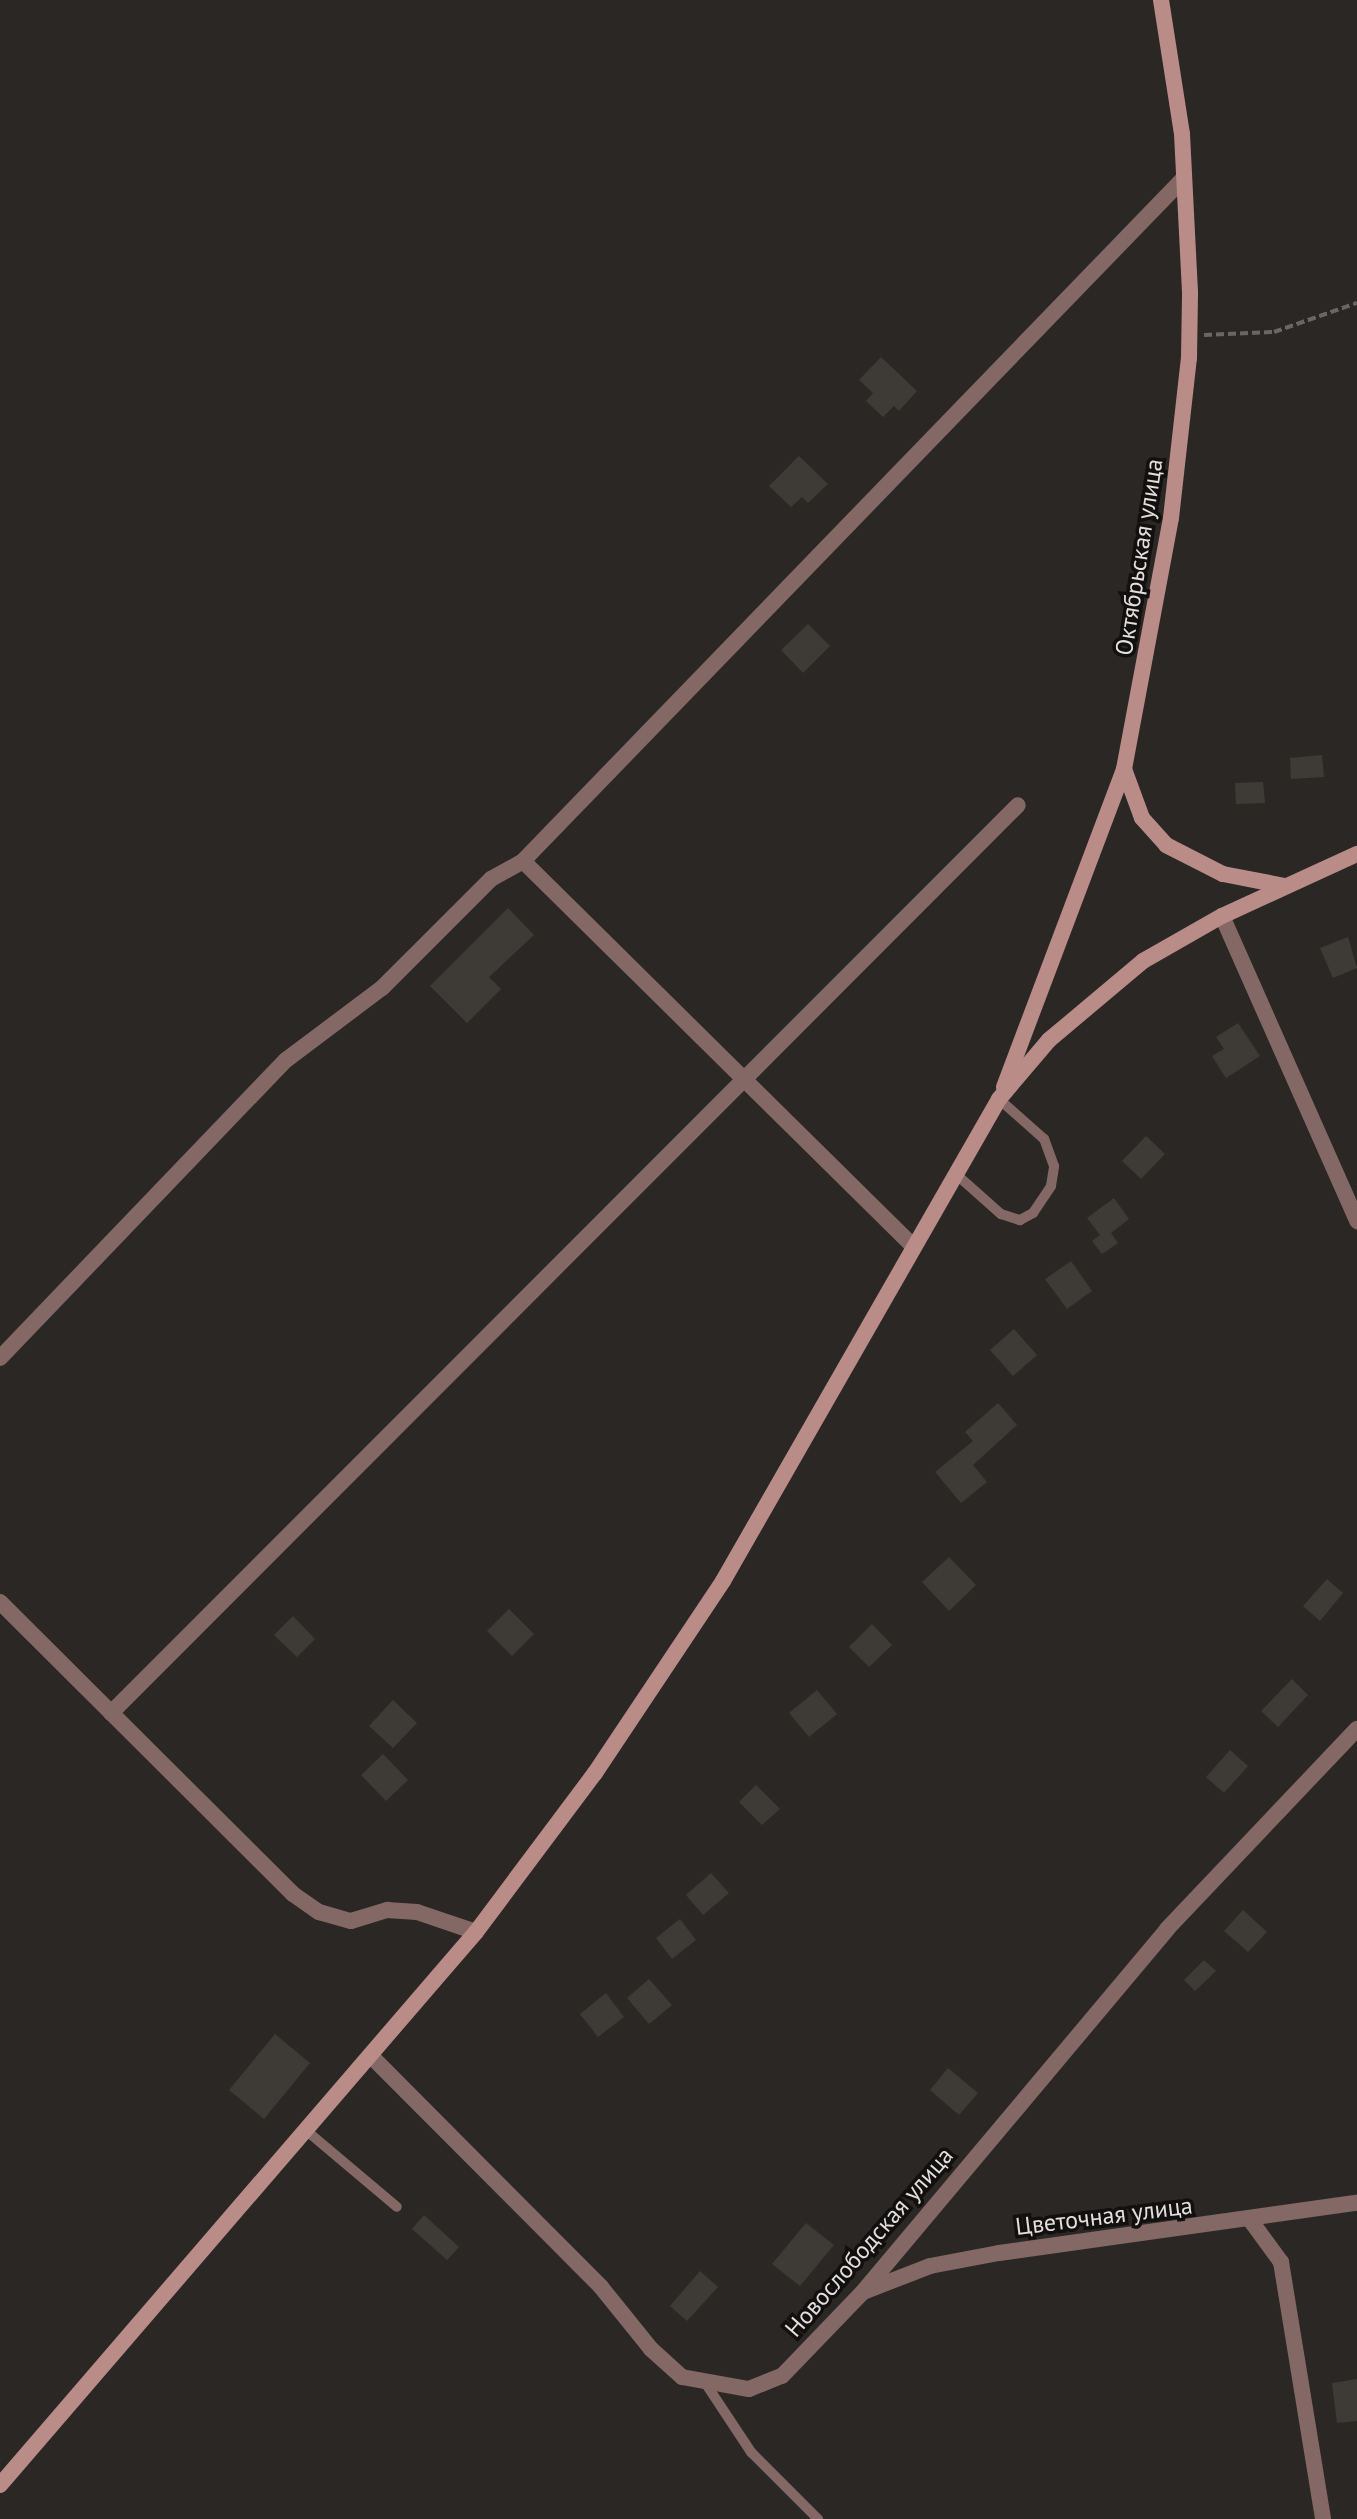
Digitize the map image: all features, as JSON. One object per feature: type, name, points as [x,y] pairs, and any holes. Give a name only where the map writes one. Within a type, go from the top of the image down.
[{"type":"street","name":"Октябрьская улица","points":[[999,1099],[1124,769],[1171,518],[1189,335],[1184,178],[1175,71],[1161,0]]},
{"type":"street","points":[[0,1358],[286,1060],[382,988],[491,879],[523,861],[1184,178]]},
{"type":"street","points":[[1124,769],[1142,818],[1166,845],[1223,874],[1285,886]]},
{"type":"street","points":[[111,1713],[1018,805]]},
{"type":"street","points":[[0,2485],[372,2057],[476,1932],[595,1773],[723,1581],[999,1099],[1049,1040],[1143,961],[1222,916],[1357,854]]},
{"type":"street","points":[[523,861],[914,1247]]},
{"type":"street","points":[[1222,916],[1357,1221]]},
{"type":"street","points":[[0,1602],[293,1894],[319,1912],[351,1921],[387,1910],[417,1912],[476,1932]]},
{"type":"street","name":"Новослободская улица","points":[[372,2057],[601,2287],[651,2349],[682,2377],[706,2384],[749,2389],[782,2376],[862,2293],[1167,1929],[1357,1729]]},
{"type":"street","name":"Цветочная улица","points":[[862,2293],[958,2261],[1067,2241],[1121,2240],[1357,2203]]},
{"type":"street","points":[[1251,2221],[1281,2262],[1323,2519]]},
{"type":"lane","points":[[957,1175],[1001,1214],[1020,1220],[1033,1213],[1051,1186],[1054,1166],[1044,1139],[999,1099]]},
{"type":"lane","points":[[308,2132],[397,2207]]},
{"type":"lane","points":[[706,2384],[751,2452],[818,2519]]},
{"type":"path","points":[[1189,335],[1274,332],[1357,303]]},
{"type":"building","points":[[881,357],[917,391],[899,411],[894,406],[883,417],[866,401],[873,393],[859,380]]},
{"type":"building","points":[[799,456],[828,484],[808,503],[802,497],[791,507],[769,486]]},
{"type":"building","points":[[808,624],[830,646],[803,673],[781,650]]},
{"type":"building","points":[[1322,755],[1324,777],[1291,779],[1290,758]]},
{"type":"building","points":[[1263,782],[1265,803],[1236,804],[1235,783]]},
{"type":"building","points":[[508,908],[534,935],[489,977],[501,989],[467,1023],[430,986]]},
{"type":"building","points":[[1348,937],[1357,968],[1333,978],[1320,948]]},
{"type":"building","points":[[1238,1023],[1260,1056],[1226,1078],[1212,1056],[1224,1049],[1216,1037]]},
{"type":"building","points":[[1146,1136],[1165,1154],[1141,1179],[1122,1161]]},
{"type":"building","points":[[1114,1198],[1129,1219],[1111,1233],[1118,1243],[1102,1254],[1092,1241],[1100,1235],[1087,1218]]},
{"type":"building","points":[[1071,1261],[1092,1291],[1067,1309],[1045,1279]]},
{"type":"building","points":[[1014,1329],[1037,1355],[1013,1376],[990,1350]]},
{"type":"building","points":[[998,1403],[1017,1425],[973,1465],[987,1482],[961,1503],[935,1472],[973,1441],[965,1432]]},
{"type":"building","points":[[949,1557],[976,1585],[949,1611],[922,1582]]},
{"type":"building","points":[[1327,1579],[1343,1593],[1320,1621],[1303,1606]]},
{"type":"building","points":[[509,1609],[534,1634],[512,1656],[487,1631]]},
{"type":"building","points":[[293,1616],[315,1639],[297,1657],[274,1635]]},
{"type":"building","points":[[872,1624],[892,1645],[869,1667],[849,1647]]},
{"type":"building","points":[[1292,1679],[1308,1695],[1278,1727],[1261,1711]]},
{"type":"building","points":[[817,1690],[837,1714],[809,1737],[789,1713]]},
{"type":"building","points":[[393,1700],[417,1723],[393,1748],[369,1726]]},
{"type":"building","points":[[1230,1750],[1248,1766],[1224,1793],[1206,1777]]},
{"type":"building","points":[[383,1754],[408,1780],[386,1801],[361,1775]]},
{"type":"building","points":[[756,1785],[780,1809],[762,1825],[739,1802]]},
{"type":"building","points":[[711,1873],[729,1893],[703,1915],[686,1895]]},
{"type":"building","points":[[1243,1910],[1267,1932],[1248,1952],[1224,1931]]},
{"type":"building","points":[[680,1919],[696,1940],[672,1959],[656,1938]]},
{"type":"building","points":[[1204,1960],[1216,1971],[1195,1991],[1184,1980]]},
{"type":"building","points":[[649,1979],[672,2005],[649,2024],[627,1998]]},
{"type":"building","points":[[606,1993],[624,2017],[598,2037],[580,2014]]},
{"type":"building","points":[[275,2034],[310,2063],[264,2119],[229,2090]]},
{"type":"building","points":[[948,2068],[978,2093],[959,2115],[930,2090]]},
{"type":"building","points":[[424,2215],[459,2247],[447,2260],[412,2229]]},
{"type":"building","points":[[806,2223],[834,2245],[800,2286],[772,2264]]},
{"type":"building","points":[[700,2271],[718,2287],[687,2321],[670,2306]]},
{"type":"building","points":[[1357,2379],[1357,2421],[1337,2423],[1332,2383]]}]
